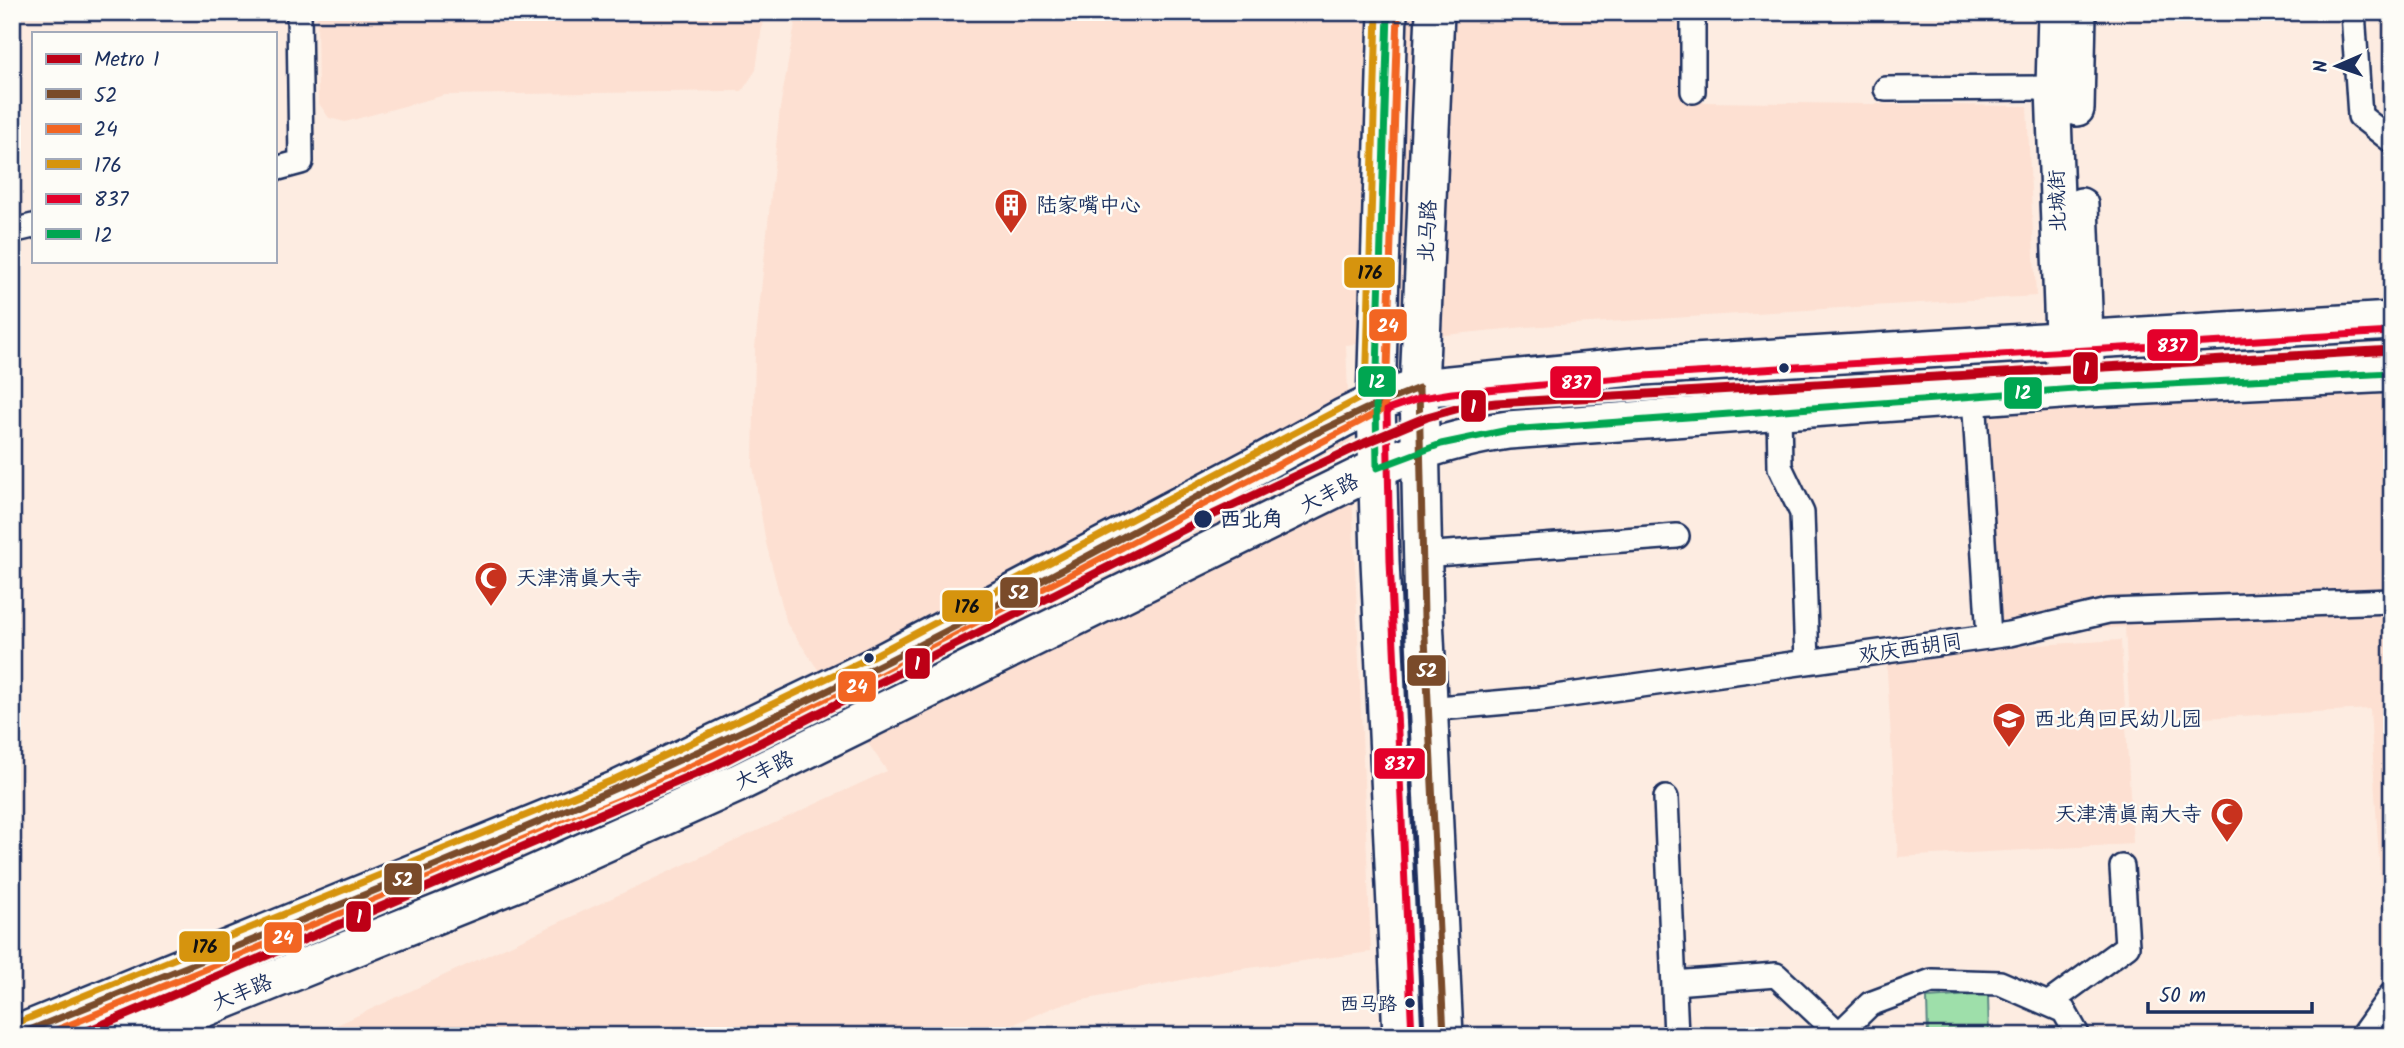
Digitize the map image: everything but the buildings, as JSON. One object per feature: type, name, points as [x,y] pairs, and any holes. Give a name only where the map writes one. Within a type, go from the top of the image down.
[{"type":"main road","points":[[1388,12],[1376,402],[1402,1036]]},
{"type":"main road","name":"北马路","points":[[1436,12],[1419,388],[1422,555],[1444,1036]]},
{"type":"main road","points":[[14,1036],[617,790],[872,668],[1343,418],[1376,402],[1419,388],[1643,366],[2392,321]]},
{"type":"main road","points":[[1377,468],[1420,449],[1451,440],[1508,430],[2076,389],[2392,373]]},
{"type":"main road","name":"大丰路","points":[[134,1036],[517,882],[738,783],[1377,468]]},
{"type":"street","points":[[276,169],[301,162],[299,12]]},
{"type":"street","points":[[1693,12],[1693,91]]},
{"type":"street","name":"北城街","points":[[2055,12],[2053,88],[2076,389]]},
{"type":"street","name":"北城街","points":[[2073,341],[2079,12]]},
{"type":"street","points":[[2353,12],[2360,116],[2392,141]]},
{"type":"street","points":[[1886,89],[2053,88]]},
{"type":"street","points":[[12,231],[32,226]]},
{"type":"street","points":[[1974,396],[1989,637]]},
{"type":"street","points":[[1779,410],[1780,467],[1802,513],[1807,662]]},
{"type":"street","points":[[1422,555],[1677,536]]},
{"type":"street","name":"欢庆西胡同","points":[[1428,709],[1541,699],[1989,637],[2108,611],[2392,601]]},
{"type":"street","points":[[1666,798],[1676,1036]]},
{"type":"street","points":[[2048,1004],[2127,946],[2122,867]]},
{"type":"street","points":[[1674,983],[1776,975],[1838,1035],[1870,1004],[1932,982],[2000,983],[2064,1011],[2077,1036]]},
{"type":"street","points":[[2361,1036],[2392,994]]},
{"type":"shaded area","points":[[317,12],[764,12],[756,70],[742,91],[445,95],[345,122],[329,118],[318,102]]},
{"type":"shaded area","name":"西北角","points":[[797,12],[1699,12],[1699,102],[2027,106],[2036,296],[1525,327],[1346,345],[1371,952],[1226,971],[1059,1005],[986,1036],[313,1036],[887,771],[787,624],[766,543],[753,466],[755,348],[780,108]]},
{"type":"shaded area","points":[[2392,390],[2392,909],[2382,910],[2370,709],[2130,722],[2125,627],[1994,634],[1983,412]]},
{"type":"shaded area","name":"西北角回民幼儿园","points":[[2121,640],[2133,844],[1898,857],[1886,654]]},
{"type":"green space","points":[[1988,994],[1989,1036],[1928,1036],[1927,998]]},
{"type":"metro line","name":"1","points":[[76,1036],[714,766],[1204,519],[1365,443],[1427,417],[1463,407],[1496,403],[2392,350]]},
{"type":"transit line","name":"176","points":[[12,1025],[613,780],[867,659],[1366,395],[1377,12]]},
{"type":"transit line","name":"12","points":[[1388,12],[1376,402],[1377,468],[1441,444],[1508,430],[2088,388],[2392,373]]},
{"type":"transit line","name":"24","points":[[42,1036],[622,799],[877,677],[1382,410],[1386,402],[1398,12]]},
{"type":"transit line","name":"837","points":[[1412,1036],[1390,561],[1387,410],[1421,398],[1452,393],[1644,376],[2392,332]]},
{"type":"transit line","name":"52","points":[[15,1036],[298,922],[673,763],[836,687],[974,617],[1316,433],[1419,388],[1424,617],[1444,1036]]},
{"type":"place","name":"陆家嘴中心","points":[[1011,235]]},
{"type":"place","name":"西北角","points":[[1203,519]]},
{"type":"place","name":"天津清真大寺","points":[[491,608]]},
{"type":"place","name":"西北角回民幼儿园","points":[[2009,749]]},
{"type":"place","name":"天津清真南大寺","points":[[2227,844]]},
{"type":"place","name":"西马路","points":[[1410,1003]]}]
